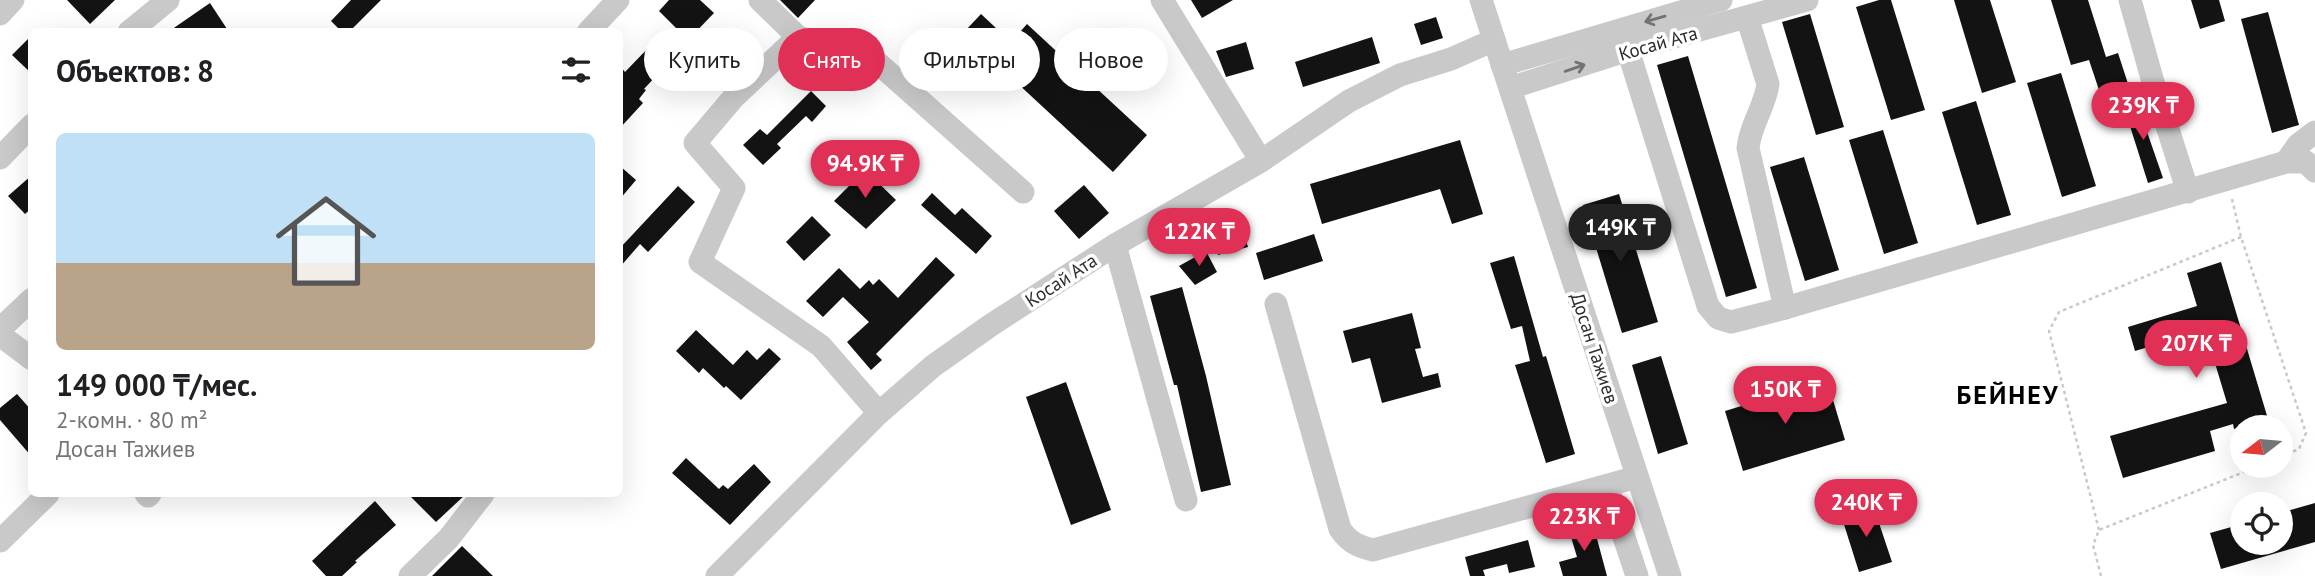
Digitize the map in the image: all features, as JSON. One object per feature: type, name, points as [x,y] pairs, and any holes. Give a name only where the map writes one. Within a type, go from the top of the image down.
[{"type":"street","points":[[0,14],[13,0]]},
{"type":"street","points":[[135,28],[168,0]]},
{"type":"street","points":[[592,28],[618,0]]},
{"type":"street","points":[[760,0],[789,28]]},
{"type":"street","points":[[1162,0],[1261,161]]},
{"type":"street","name":"Досан Тажиев","points":[[1481,0],[1670,576]]},
{"type":"street","name":"Косай Ата","points":[[1502,65],[1721,0]]},
{"type":"street","name":"Косай Ата","points":[[1510,88],[1628,50],[1807,0]]},
{"type":"street","points":[[2130,0],[2188,192]]},
{"type":"street","points":[[1748,17],[1768,84],[1752,128],[1748,148],[1785,308]]},
{"type":"street","name":"Косай Ата","points":[[717,576],[878,413],[933,366],[1115,245],[1261,161],[1349,100],[1400,75],[1451,59],[1494,40]]},
{"type":"street","points":[[1628,50],[1708,306],[1718,318],[1731,322],[2286,162],[2306,162],[2315,171]]},
{"type":"street","points":[[778,56],[734,97],[695,143],[734,188],[700,262],[821,346],[878,413]]},
{"type":"street","points":[[885,69],[1023,192]]},
{"type":"street","points":[[0,158],[28,129]]},
{"type":"street","points":[[2286,162],[2298,145],[2315,132]]},
{"type":"street","points":[[1115,245],[1186,500]]},
{"type":"street","points":[[28,303],[0,332],[28,356]]},
{"type":"street","points":[[1276,304],[1340,528],[1348,540],[1359,547],[1373,550],[1637,477]]},
{"type":"street","points":[[1607,486],[1637,576]]},
{"type":"street","points":[[0,541],[45,497]]},
{"type":"street","points":[[410,576],[449,538],[481,497]]},
{"type":"path","points":[[2227,180],[2241,237],[2306,433],[2299,449],[2293,452]]},
{"type":"path","points":[[2101,576],[2093,545],[2099,530],[2049,331],[2059,312],[2241,237]]},
{"type":"path","points":[[2099,530],[2230,478]]},
{"type":"building","points":[[67,0],[115,0],[90,24]]},
{"type":"building","points":[[351,0],[381,0],[353,28],[338,28],[331,21]]},
{"type":"building","points":[[669,0],[700,0],[714,13],[700,28],[676,28],[659,11]]},
{"type":"building","points":[[780,0],[815,0],[798,18]]},
{"type":"building","points":[[1191,0],[1233,0],[1202,18]]},
{"type":"building","points":[[1879,0],[1891,0],[1925,110],[1891,120],[1856,7]]},
{"type":"building","points":[[1954,0],[1990,0],[2016,82],[1982,93]]},
{"type":"building","points":[[2051,0],[2088,0],[2106,57],[2118,53],[2132,96],[2104,105],[2089,60],[2071,65]]},
{"type":"building","points":[[2191,0],[2219,0],[2225,21],[2200,29]]},
{"type":"building","points":[[210,3],[226,28],[174,28]]},
{"type":"building","points":[[2268,12],[2299,125],[2272,133],[2241,19]]},
{"type":"building","points":[[981,14],[996,28],[968,28]]},
{"type":"building","points":[[1810,14],[1844,127],[1816,135],[1782,22]]},
{"type":"building","points":[[1436,17],[1443,38],[1421,45],[1414,24]]},
{"type":"building","points":[[1040,36],[1054,49],[1054,91],[1099,91],[1147,135],[1113,172],[1026,91],[1040,91]]},
{"type":"building","points":[[1372,37],[1380,63],[1303,87],[1295,62]]},
{"type":"building","points":[[28,39],[28,70],[12,55]]},
{"type":"building","points":[[1246,42],[1254,69],[1226,77],[1216,51]]},
{"type":"building","points":[[644,52],[645,91],[639,99],[643,103],[623,125],[623,70],[625,72]]},
{"type":"building","points":[[1688,56],[1757,288],[1726,297],[1657,65]]},
{"type":"building","points":[[2061,73],[2096,186],[2062,197],[2027,83]]},
{"type":"building","points":[[811,91],[826,106],[812,122],[806,116],[777,144],[781,148],[763,165],[743,145],[760,129],[767,135]]},
{"type":"building","points":[[2136,100],[2163,178],[2148,183],[2123,104]]},
{"type":"building","points":[[1976,101],[2011,215],[1977,225],[1942,112]]},
{"type":"building","points":[[1883,130],[1918,243],[1884,254],[1849,140]]},
{"type":"building","points":[[1460,140],[1483,214],[1452,224],[1440,189],[1322,224],[1310,184]]},
{"type":"building","points":[[1804,157],[1839,270],[1805,281],[1770,167]]},
{"type":"building","points":[[623,169],[636,180],[623,195]]},
{"type":"building","points":[[865,170],[896,200],[866,229],[834,201]]},
{"type":"building","points":[[28,178],[28,211],[25,214],[8,196]]},
{"type":"building","points":[[1084,185],[1109,213],[1079,239],[1054,211]]},
{"type":"building","points":[[678,186],[695,202],[648,252],[640,244],[623,264],[623,245]]},
{"type":"building","points":[[932,193],[955,215],[962,208],[992,236],[976,254],[921,205]]},
{"type":"building","points":[[1619,194],[1658,322],[1622,333],[1583,205]]},
{"type":"building","points":[[812,216],[831,235],[804,261],[786,242]]},
{"type":"building","points":[[1244,234],[1248,247],[1218,255],[1215,242]]},
{"type":"building","points":[[1314,234],[1323,261],[1264,280],[1256,253]]},
{"type":"building","points":[[1206,251],[1217,272],[1195,285],[1179,266]]},
{"type":"building","points":[[1514,256],[1575,454],[1546,463],[1515,365],[1530,361],[1522,326],[1511,329],[1490,263]]},
{"type":"building","points":[[936,257],[955,275],[876,354],[882,360],[871,370],[847,342],[869,322],[843,297],[823,317],[806,301],[839,268],[860,289],[869,280],[873,285],[879,279],[898,298]]},
{"type":"building","points":[[2221,262],[2267,415],[2230,415],[2230,425],[2210,431],[2215,451],[2123,478],[2110,436],[2227,403],[2205,330],[2135,351],[2128,327],[2197,306],[2187,273]]},
{"type":"building","points":[[1182,287],[1231,485],[1201,492],[1177,385],[1174,385],[1150,296]]},
{"type":"building","points":[[1412,313],[1421,348],[1415,349],[1423,377],[1438,373],[1441,387],[1382,403],[1370,358],[1352,363],[1343,331]]},
{"type":"building","points":[[696,330],[733,365],[747,350],[757,360],[769,348],[781,359],[741,400],[703,368],[699,373],[676,351]]},
{"type":"building","points":[[1661,356],[1688,444],[1658,454],[1632,365]]},
{"type":"building","points":[[1827,380],[1845,440],[1743,471],[1725,411]]},
{"type":"building","points":[[1066,382],[1111,510],[1071,525],[1026,397]]},
{"type":"building","points":[[17,394],[28,406],[28,452],[0,420],[0,408]]},
{"type":"building","points":[[686,458],[719,489],[723,485],[728,489],[754,464],[771,482],[730,525],[672,473]]},
{"type":"building","points":[[411,497],[463,497],[436,522]]},
{"type":"building","points":[[375,501],[396,525],[342,576],[326,576],[312,561]]},
{"type":"building","points":[[2315,503],[2315,542],[2293,548],[2293,509]]},
{"type":"building","points":[[1873,505],[1892,562],[1859,572],[1841,515]]},
{"type":"building","points":[[1592,520],[1607,576],[1563,576],[1559,562],[1577,557],[1568,527]]},
{"type":"building","points":[[2230,527],[2230,555],[2270,555],[2221,569],[2210,533]]},
{"type":"building","points":[[1528,540],[1535,567],[1509,573],[1507,564],[1483,570],[1485,576],[1470,576],[1465,557]]},
{"type":"building","points":[[462,546],[493,576],[432,576]]},
{"type":"district","name":"БЕЙНЕУ","points":[[2008,394]]}]
